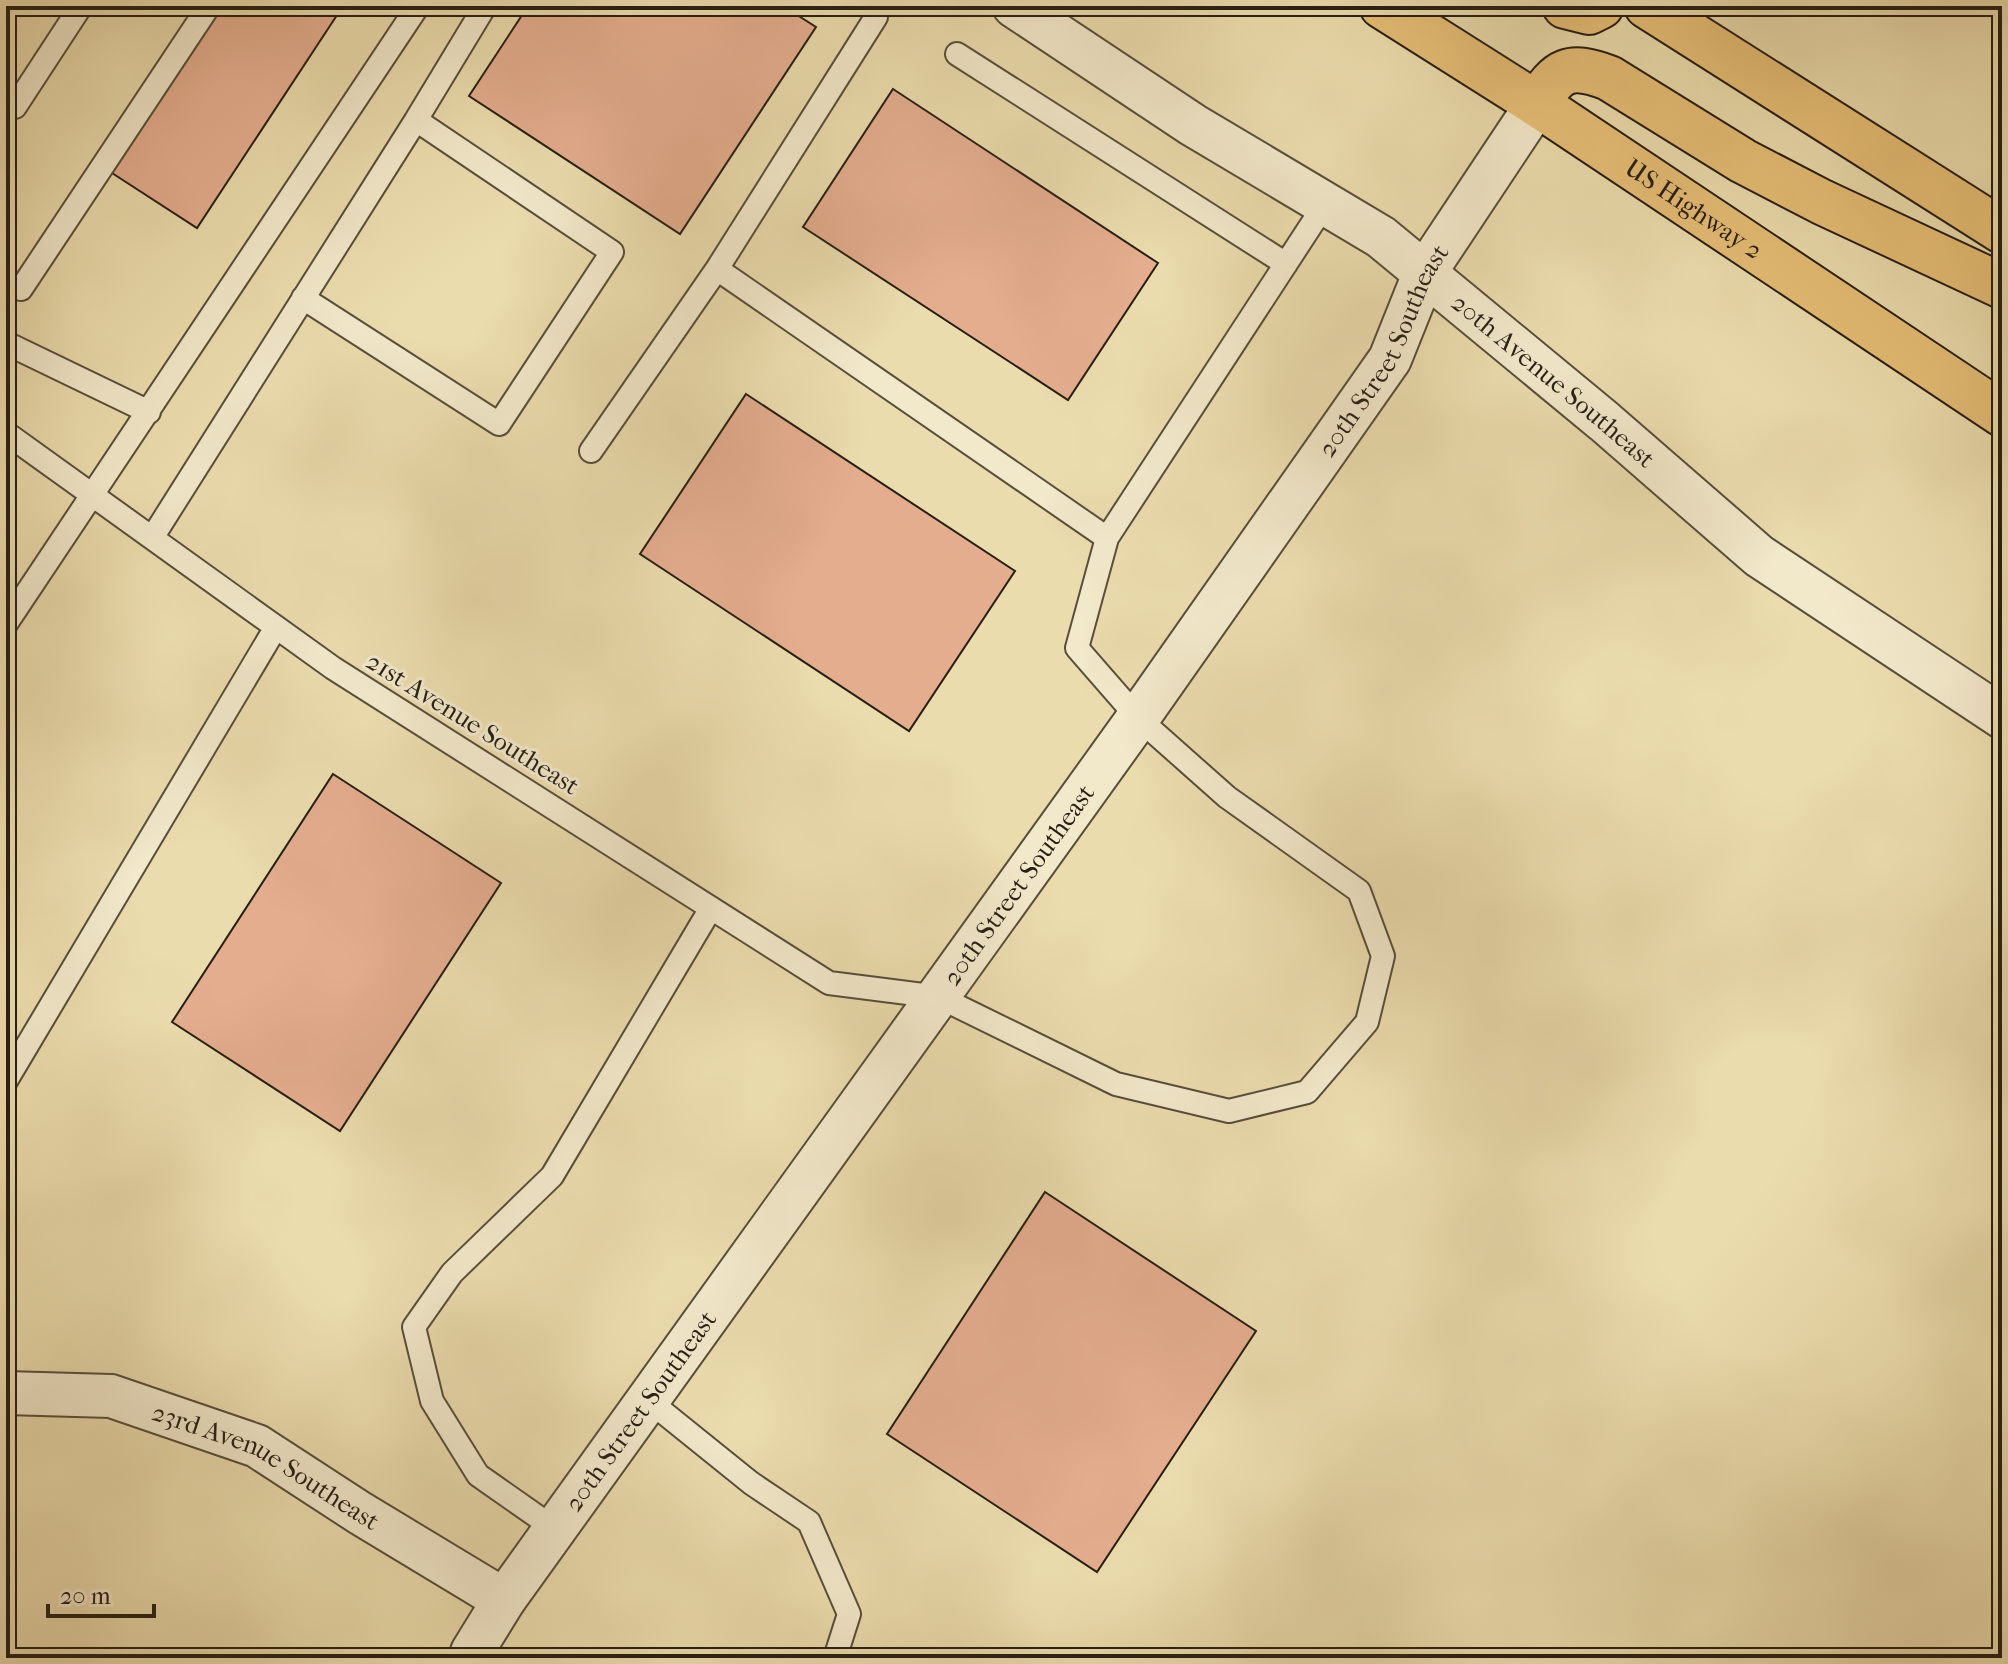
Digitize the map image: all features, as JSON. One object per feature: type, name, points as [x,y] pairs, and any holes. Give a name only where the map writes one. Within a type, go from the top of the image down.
[{"type":"highway","name":"US Highway 2","points":[[1382,6],[1537,104],[2002,414]]},
{"type":"highway","points":[[1565,6],[1589,12],[1601,6]]},
{"type":"highway","points":[[1647,6],[2002,231]]},
{"type":"highway","points":[[1537,104],[1551,80],[1564,73],[1578,69],[1609,78],[1743,161],[1822,202],[2002,286]]},
{"type":"street","name":"20th Avenue Southeast","points":[[1014,6],[1193,125],[1381,237],[1605,422],[1759,556],[2002,717]]},
{"type":"street","name":"20th Street Southeast","points":[[471,1656],[504,1600],[939,997],[1390,359],[1424,274],[1537,104]]},
{"type":"street","name":"23rd Avenue Southeast","points":[[6,1393],[111,1396],[257,1446],[504,1600]]},
{"type":"lane","points":[[15,107],[81,6]]},
{"type":"lane","points":[[21,289],[209,6]]},
{"type":"lane","points":[[6,624],[418,6]]},
{"type":"lane","points":[[152,538],[485,6]]},
{"type":"lane","points":[[591,451],[717,269],[873,10]]},
{"type":"lane","points":[[957,54],[1286,264]]},
{"type":"lane","points":[[303,298],[499,424],[612,252],[416,120]]},
{"type":"lane","points":[[717,269],[1107,538],[1325,204]]},
{"type":"lane","points":[[6,343],[149,412]]},
{"type":"lane","name":"21st Avenue Southeast","points":[[6,433],[333,668],[829,983],[939,997],[1116,1084],[1229,1111],[1307,1092],[1367,1022],[1383,956],[1359,891],[1227,797],[1138,718],[1077,648],[1107,538]]},
{"type":"lane","points":[[6,1081],[276,627]]},
{"type":"lane","points":[[555,1529],[478,1475],[432,1401],[414,1327],[452,1273],[552,1176],[711,908]]},
{"type":"lane","points":[[648,1400],[751,1483],[809,1522],[849,1614],[835,1658]]},
{"type":"building","points":[[222,6],[343,6],[197,228],[112,173]]},
{"type":"building","points":[[528,6],[783,6],[816,27],[680,234],[469,96]]},
{"type":"building","points":[[893,89],[1158,263],[1068,400],[803,227]]},
{"type":"building","points":[[746,394],[1015,571],[909,731],[640,554]]},
{"type":"building","points":[[333,774],[501,883],[340,1131],[172,1022]]},
{"type":"building","points":[[1045,1192],[1256,1331],[1097,1572],[887,1434]]}]
